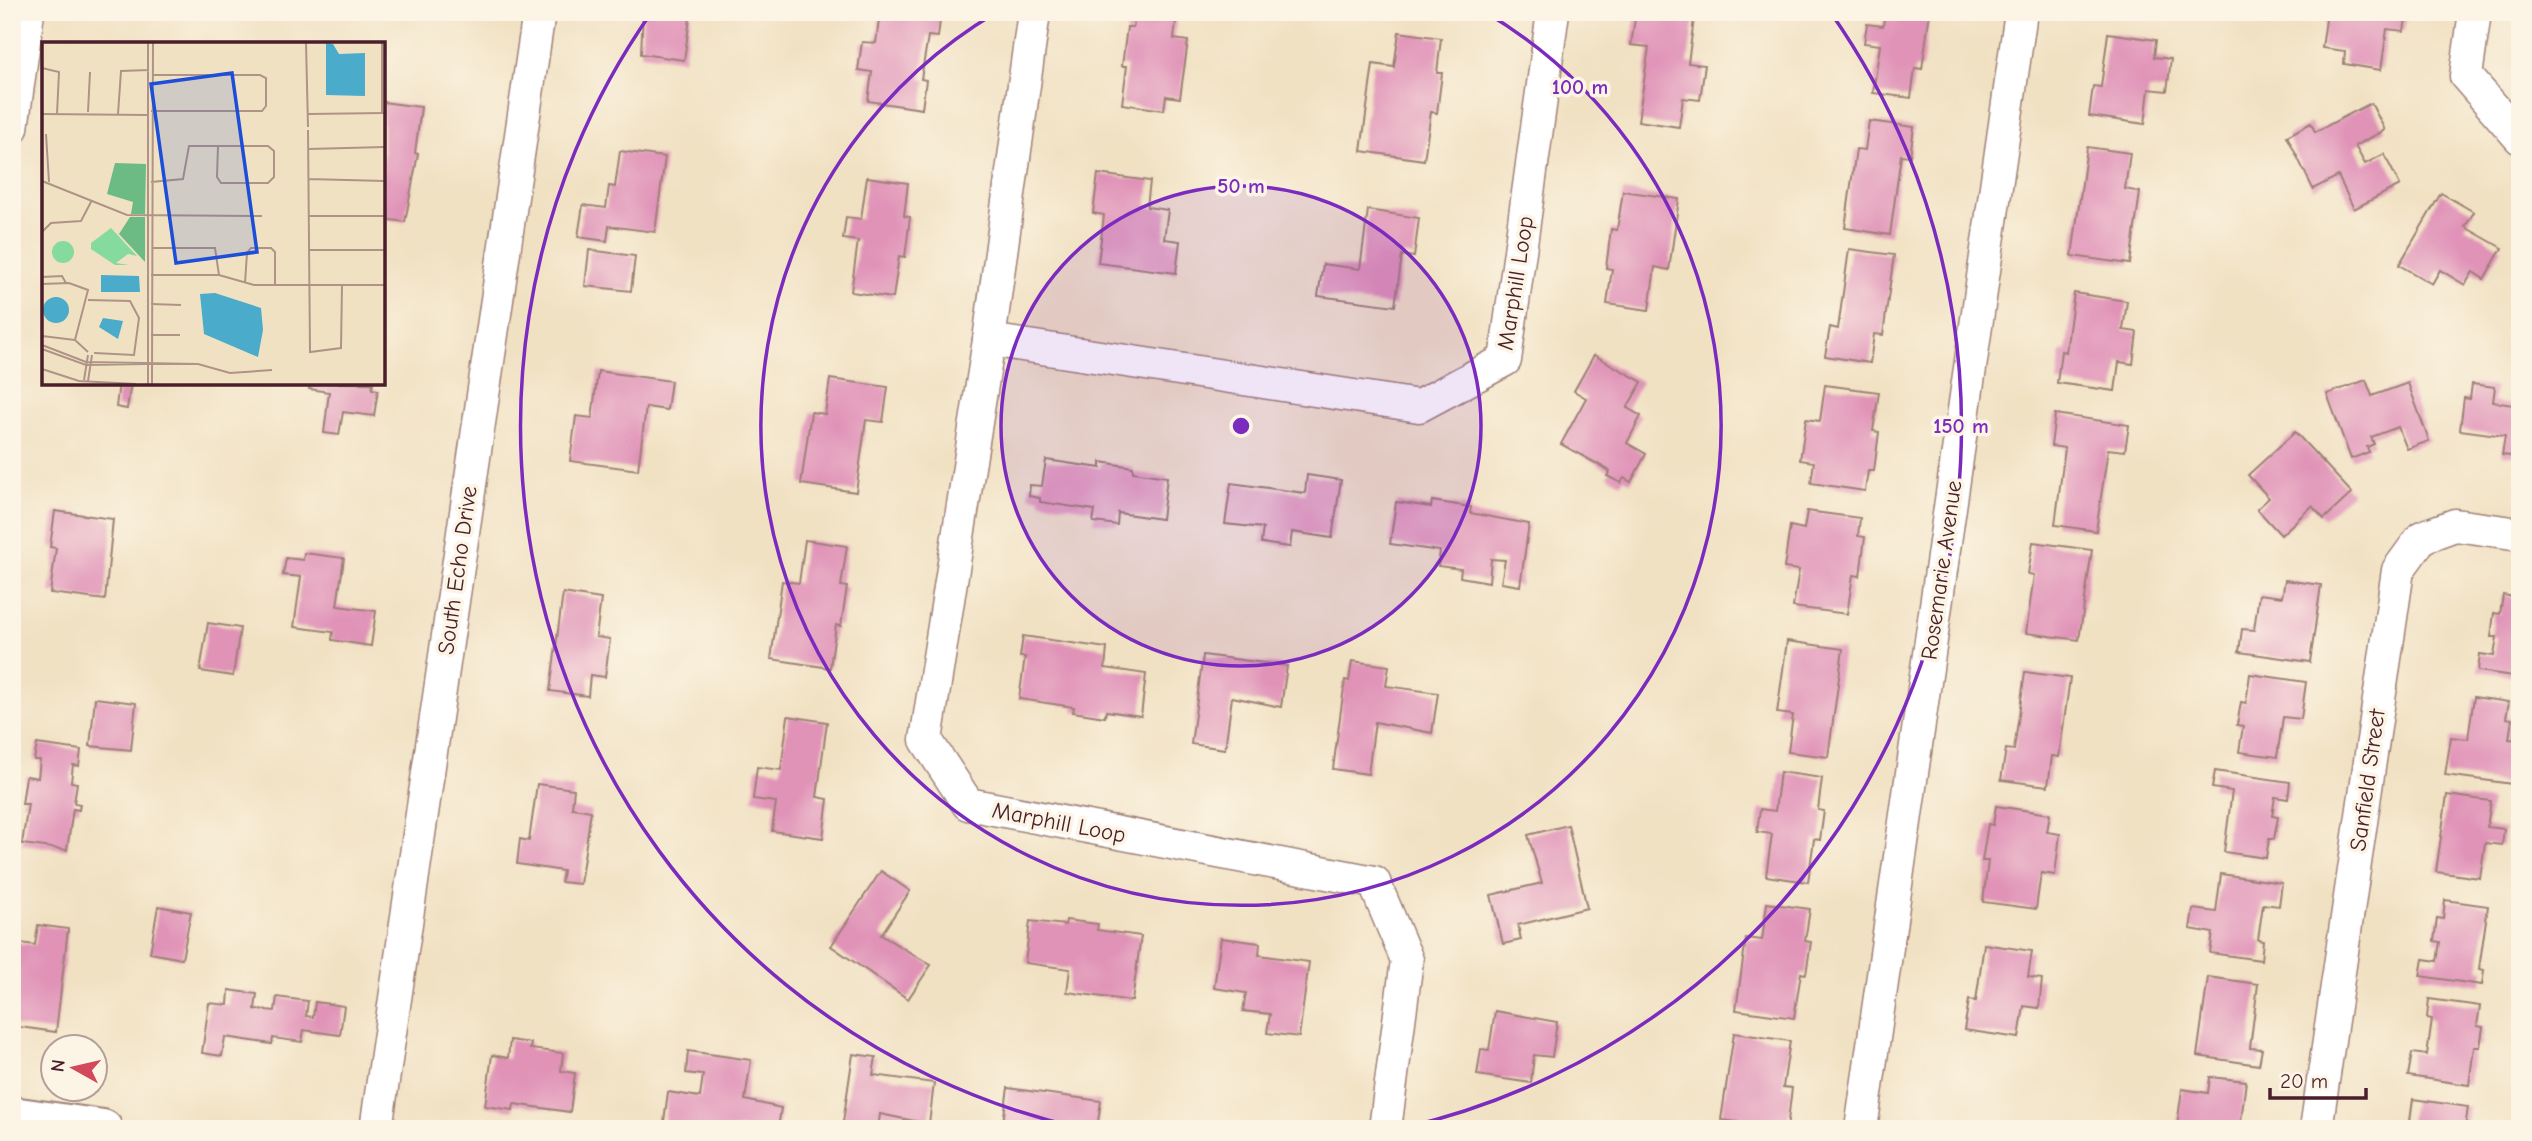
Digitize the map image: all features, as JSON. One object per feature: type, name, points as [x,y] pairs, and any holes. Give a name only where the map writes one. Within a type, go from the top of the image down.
[{"type":"main road","points":[[12,1116],[103,1129]]},
{"type":"street","points":[[12,128],[28,12]]},
{"type":"street","name":"South Echo Drive","points":[[376,1129],[539,12]]},
{"type":"street","name":"Marphill Loop","points":[[1034,12],[989,340],[926,740],[968,804],[1374,883],[1408,960],[1385,1129]]},
{"type":"street","name":"Marphill Loop","points":[[989,340],[1419,406],[1505,360],[1553,12]]},
{"type":"street","name":"Rosemarie Avenue","points":[[1861,1129],[2021,12]]},
{"type":"street","points":[[2475,12],[2466,75],[2520,138]]},
{"type":"street","name":"Sanfield Street","points":[[2316,1129],[2398,570],[2422,537],[2455,526],[2520,534]]},
{"type":"building","points":[[643,12],[691,12],[684,60],[641,54]]},
{"type":"building","points":[[880,12],[941,12],[938,37],[928,36],[921,79],[926,80],[922,109],[868,101],[872,72],[858,70],[862,42],[876,43]]},
{"type":"building","points":[[1135,12],[1177,12],[1174,39],[1188,41],[1180,98],[1166,96],[1164,110],[1122,104],[1127,66],[1122,66],[1127,27],[1133,27]]},
{"type":"building","points":[[1636,12],[1694,19],[1688,63],[1705,65],[1700,100],[1683,98],[1679,127],[1638,121],[1649,47],[1631,45]]},
{"type":"building","points":[[1885,12],[1930,12],[1922,69],[1915,68],[1911,98],[1873,93],[1880,45],[1864,43],[1867,24],[1883,26]]},
{"type":"building","points":[[2327,12],[2407,12],[2404,31],[2387,29],[2381,70],[2344,64],[2345,51],[2322,48]]},
{"type":"building","points":[[1399,32],[1441,38],[1437,73],[1442,73],[1437,113],[1431,112],[1424,160],[1361,151],[1373,64],[1394,67]]},
{"type":"building","points":[[2108,33],[2156,40],[2154,57],[2171,59],[2167,91],[2149,89],[2145,124],[2089,116],[2093,86],[2101,87]]},
{"type":"building","points":[[385,102],[421,107],[415,153],[418,154],[405,222],[385,219]]},
{"type":"building","points":[[2371,103],[2385,130],[2355,146],[2365,164],[2384,154],[2400,185],[2354,209],[2338,176],[2313,189],[2287,136],[2311,123],[2315,132]]},
{"type":"building","points":[[1869,121],[1914,127],[1910,156],[1901,155],[1890,235],[1845,228],[1856,149],[1865,150]]},
{"type":"building","points":[[2087,147],[2130,153],[2125,189],[2140,192],[2130,264],[2072,256]]},
{"type":"building","points":[[620,151],[665,157],[655,232],[609,226],[607,241],[578,237],[583,205],[606,208],[609,186],[615,187]]},
{"type":"building","points":[[1098,174],[1150,181],[1147,207],[1168,210],[1164,239],[1180,241],[1176,273],[1098,263],[1104,215],[1093,213]]},
{"type":"building","points":[[867,177],[908,183],[904,216],[910,217],[905,257],[899,256],[893,298],[851,292],[858,241],[843,239],[846,217],[861,219]]},
{"type":"building","points":[[1623,191],[1679,199],[1669,270],[1655,267],[1649,310],[1607,304],[1612,269],[1606,268],[1611,229],[1617,230]]},
{"type":"building","points":[[2441,193],[2474,212],[2465,227],[2502,248],[2484,279],[2473,272],[2465,285],[2440,270],[2432,284],[2399,265]]},
{"type":"building","points":[[1368,210],[1419,218],[1414,257],[1402,255],[1395,306],[1318,296],[1323,264],[1360,269]]},
{"type":"building","points":[[1849,249],[1894,255],[1883,335],[1874,334],[1870,363],[1825,356],[1830,327],[1838,329]]},
{"type":"building","points":[[589,250],[635,256],[631,291],[585,286]]},
{"type":"building","points":[[2074,293],[2127,301],[2123,330],[2137,332],[2133,364],[2119,362],[2115,391],[2057,383],[2061,351],[2066,352]]},
{"type":"building","points":[[1594,355],[1642,382],[1627,408],[1641,416],[1627,443],[1646,454],[1631,482],[1624,478],[1621,483],[1607,476],[1610,471],[1561,444],[1586,398],[1574,391]]},
{"type":"building","points":[[598,371],[671,381],[667,410],[646,407],[638,470],[570,461],[576,416],[592,418]]},
{"type":"building","points":[[830,379],[888,387],[883,422],[866,420],[856,492],[801,484],[811,412],[825,414]]},
{"type":"building","points":[[2366,380],[2372,396],[2408,383],[2429,441],[2407,449],[2398,427],[2371,437],[2374,444],[2367,447],[2369,452],[2351,459],[2327,394]]},
{"type":"building","points":[[2472,384],[2495,387],[2493,402],[2520,406],[2520,457],[2502,455],[2505,436],[2460,430],[2464,398],[2470,399]]},
{"type":"building","points":[[119,385],[131,385],[127,409],[116,407]]},
{"type":"building","points":[[310,385],[373,385],[372,389],[378,390],[374,416],[343,412],[339,435],[324,433],[329,392],[309,389]]},
{"type":"building","points":[[1825,385],[1879,392],[1873,431],[1879,432],[1874,471],[1868,471],[1865,491],[1811,483],[1814,462],[1800,460],[1806,419],[1820,421]]},
{"type":"building","points":[[2055,414],[2129,425],[2125,451],[2108,449],[2096,531],[2055,525],[2065,448],[2051,446]]},
{"type":"building","points":[[2295,432],[2352,493],[2324,519],[2312,506],[2281,535],[2257,509],[2269,498],[2248,475]]},
{"type":"building","points":[[1046,460],[1101,468],[1101,462],[1133,467],[1133,472],[1167,477],[1162,519],[1118,513],[1117,525],[1093,522],[1095,510],[1040,502],[1040,498],[1029,496],[1030,485],[1042,486]]},
{"type":"building","points":[[1307,475],[1341,480],[1332,538],[1292,532],[1290,547],[1261,543],[1263,528],[1225,524],[1231,483],[1305,493]]},
{"type":"building","points":[[1432,501],[1471,507],[1470,513],[1529,524],[1520,586],[1501,583],[1505,560],[1491,559],[1489,582],[1460,577],[1461,569],[1438,566],[1440,551],[1390,544],[1396,502],[1431,507]]},
{"type":"building","points":[[55,511],[113,519],[105,600],[50,593],[56,548],[50,547]]},
{"type":"building","points":[[1807,511],[1860,518],[1858,536],[1865,537],[1860,576],[1853,575],[1847,614],[1793,607],[1799,570],[1784,568],[1790,526],[1804,529]]},
{"type":"building","points":[[805,540],[847,546],[841,586],[847,587],[841,626],[836,625],[830,668],[771,659],[782,581],[799,583]]},
{"type":"building","points":[[2033,542],[2092,550],[2079,640],[2026,633],[2034,575],[2028,574]]},
{"type":"building","points":[[304,553],[344,558],[337,606],[376,611],[371,646],[332,640],[333,632],[294,627],[301,577],[283,575],[286,558],[303,560]]},
{"type":"building","points":[[2285,580],[2321,585],[2310,662],[2239,652],[2242,629],[2254,630],[2259,594],[2282,597]]},
{"type":"building","points":[[563,593],[601,599],[596,637],[610,639],[605,677],[590,675],[588,696],[550,691]]},
{"type":"building","points":[[2503,595],[2520,598],[2520,677],[2478,671],[2480,654],[2494,656],[2497,637],[2491,637],[2494,613],[2500,614]]},
{"type":"building","points":[[208,623],[240,628],[233,676],[200,671]]},
{"type":"building","points":[[1023,636],[1107,648],[1105,668],[1146,674],[1141,716],[1106,711],[1105,717],[1073,712],[1074,707],[1019,699],[1025,657],[1020,657]]},
{"type":"building","points":[[1787,641],[1843,649],[1828,757],[1788,752],[1793,715],[1777,713]]},
{"type":"building","points":[[1203,655],[1287,666],[1281,707],[1232,697],[1225,749],[1191,744]]},
{"type":"building","points":[[1352,661],[1389,666],[1386,686],[1438,693],[1432,733],[1375,722],[1368,774],[1333,769],[1345,680],[1349,681]]},
{"type":"building","points":[[2025,672],[2070,678],[2059,757],[2052,756],[2048,786],[2001,780],[2006,749],[2014,750]]},
{"type":"building","points":[[2250,674],[2306,682],[2301,719],[2283,717],[2277,757],[2239,752],[2243,726],[2237,725],[2241,702],[2246,703]]},
{"type":"building","points":[[2474,697],[2509,702],[2506,718],[2512,719],[2509,739],[2520,740],[2520,785],[2445,775],[2451,737],[2468,739]]},
{"type":"building","points":[[95,698],[136,703],[131,750],[90,746]]},
{"type":"building","points":[[788,716],[827,722],[817,797],[828,799],[823,838],[772,831],[776,802],[753,799],[757,767],[781,770]]},
{"type":"building","points":[[37,744],[81,750],[79,766],[73,765],[71,782],[77,783],[74,803],[80,804],[79,810],[73,809],[67,850],[22,844],[28,804],[22,804],[26,776],[38,778],[40,760],[34,760]]},
{"type":"building","points":[[2215,771],[2290,782],[2288,799],[2275,797],[2272,816],[2278,817],[2274,839],[2269,839],[2266,858],[2224,852],[2232,791],[2212,788]]},
{"type":"building","points":[[1780,772],[1822,778],[1818,810],[1824,811],[1820,840],[1814,839],[1808,882],[1766,876],[1772,834],[1757,832],[1760,809],[1775,811]]},
{"type":"building","points":[[537,784],[574,789],[572,808],[591,811],[580,884],[561,882],[563,871],[517,864],[520,839],[529,841]]},
{"type":"building","points":[[2447,795],[2491,801],[2487,827],[2504,829],[2502,845],[2485,843],[2480,878],[2436,872]]},
{"type":"building","points":[[1996,806],[2050,814],[2047,832],[2060,834],[2055,875],[2041,873],[2036,909],[1983,902],[1988,861],[1982,861],[1988,824],[1993,825]]},
{"type":"building","points":[[1568,825],[1587,908],[1518,925],[1521,940],[1503,944],[1491,895],[1542,883],[1528,835]]},
{"type":"building","points":[[881,871],[910,891],[881,935],[931,965],[908,999],[831,946]]},
{"type":"building","points":[[2221,874],[2282,883],[2279,906],[2263,904],[2258,940],[2263,941],[2261,960],[2210,953],[2213,933],[2190,929],[2193,909],[2216,912]]},
{"type":"building","points":[[2445,900],[2488,906],[2479,969],[2484,970],[2482,985],[2420,976],[2423,959],[2437,961],[2440,942],[2434,941],[2437,918],[2443,919]]},
{"type":"building","points":[[1767,903],[1810,909],[1805,941],[1811,942],[1806,974],[1801,973],[1794,1018],[1736,1010],[1746,938],[1762,940]]},
{"type":"building","points":[[158,906],[191,912],[182,959],[150,953]]},
{"type":"building","points":[[1066,920],[1098,924],[1097,930],[1141,936],[1132,1001],[1067,992],[1070,969],[1025,963],[1030,921],[1065,925]]},
{"type":"building","points":[[38,925],[68,929],[56,1032],[12,1026],[12,942],[35,945]]},
{"type":"building","points":[[1221,938],[1260,943],[1259,955],[1309,962],[1299,1037],[1267,1033],[1270,1014],[1243,1011],[1246,993],[1214,988]]},
{"type":"building","points":[[1984,944],[2032,951],[2028,977],[2042,979],[2039,1008],[2024,1006],[2019,1038],[1964,1030],[1969,1000],[1976,1001]]},
{"type":"building","points":[[2208,977],[2258,984],[2250,1048],[2262,1049],[2259,1065],[2197,1056]]},
{"type":"building","points":[[229,990],[257,994],[255,1009],[275,1011],[277,997],[308,1001],[306,1016],[313,1017],[315,1002],[344,1006],[340,1035],[304,1030],[302,1042],[273,1038],[272,1044],[225,1037],[222,1056],[202,1053],[209,1003],[228,1005]]},
{"type":"building","points":[[2429,999],[2480,1006],[2477,1026],[2483,1027],[2480,1047],[2474,1047],[2469,1085],[2408,1076],[2412,1053],[2427,1055],[2432,1019],[2427,1018]]},
{"type":"building","points":[[1495,1011],[1557,1022],[1552,1057],[1534,1055],[1531,1083],[1477,1075],[1481,1049],[1489,1050]]},
{"type":"building","points":[[1734,1033],[1790,1041],[1783,1087],[1792,1088],[1787,1129],[1737,1129],[1738,1122],[1721,1120]]},
{"type":"building","points":[[510,1040],[531,1043],[530,1049],[563,1053],[561,1071],[575,1073],[570,1112],[514,1104],[513,1110],[485,1106],[492,1055],[508,1058]]},
{"type":"building","points":[[688,1051],[751,1060],[745,1100],[781,1108],[778,1129],[663,1129],[668,1092],[700,1097],[703,1075],[686,1073]]},
{"type":"building","points":[[853,1054],[876,1057],[873,1075],[934,1083],[929,1124],[880,1114],[878,1129],[842,1129]]},
{"type":"building","points":[[2210,1077],[2246,1081],[2240,1129],[2167,1129],[2168,1125],[2177,1126],[2182,1089],[2208,1093]]},
{"type":"building","points":[[1008,1088],[1101,1101],[1097,1129],[1002,1129]]},
{"type":"building","points":[[2413,1099],[2468,1107],[2465,1129],[2409,1129]]}]
